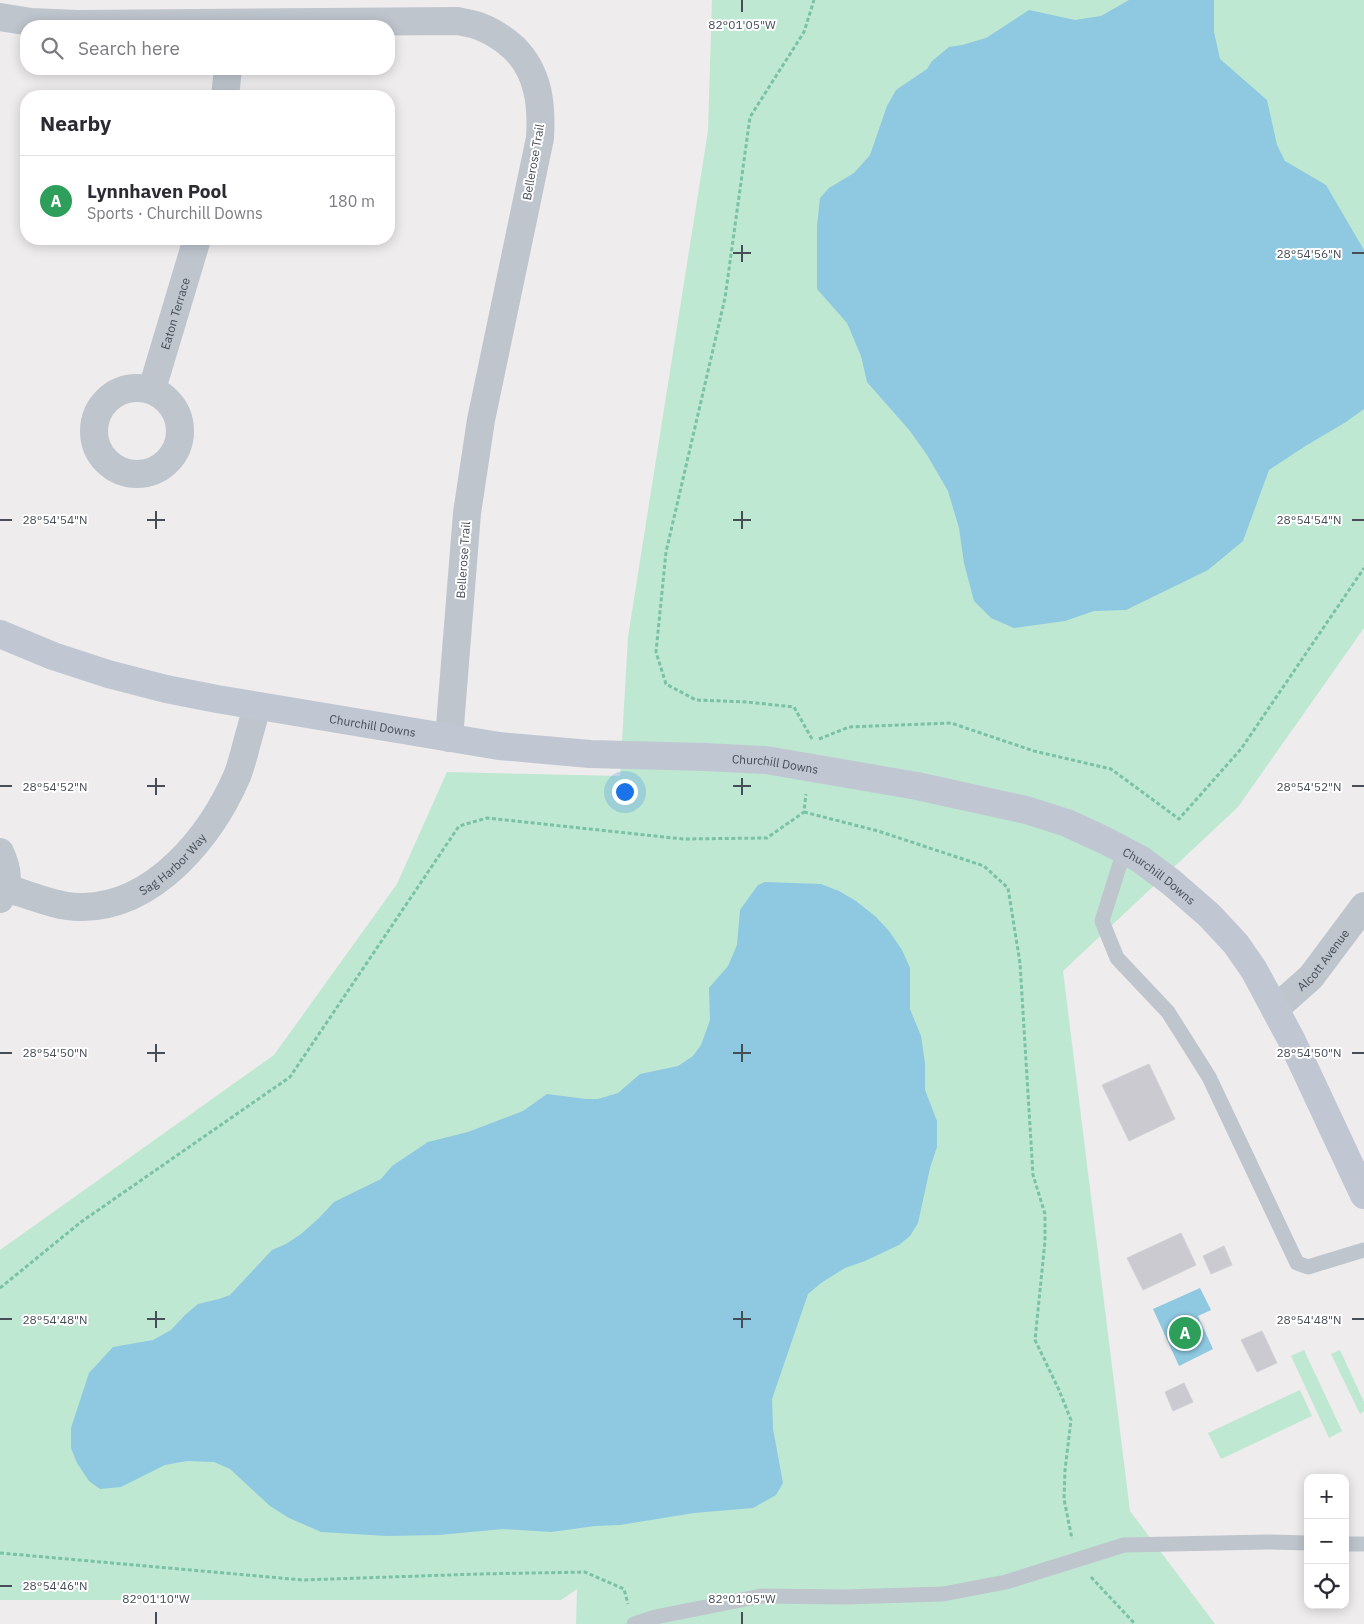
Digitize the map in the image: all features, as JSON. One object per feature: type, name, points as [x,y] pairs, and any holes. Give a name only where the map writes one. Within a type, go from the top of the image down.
[{"type":"street","name":"Bellerose Trail","points":[[0,16],[21,20]]},
{"type":"street","name":"Bellerose Trail","points":[[395,22],[458,21],[482,27],[504,39],[522,56],[534,75],[539,94],[541,119],[540,138],[474,460],[467,513],[449,738]]},
{"type":"street","points":[[226,90],[227,75]]},
{"type":"street","name":"Eaton Terrace","points":[[152,389],[195,245]]},
{"type":"street","name":"Churchill Downs","points":[[0,634],[53,656],[108,674],[174,690],[257,706],[540,751],[766,760],[917,786],[1026,810],[1068,823],[1140,859],[1171,882],[1209,915],[1236,944],[1254,970],[1295,1048],[1364,1195]]},
{"type":"street","name":"Sag Harbor Way","points":[[0,852],[7,868],[3,893],[82,907],[111,904],[142,890],[173,869],[212,824],[238,774],[257,706]]},
{"type":"street","name":"Alcott Avenue","points":[[1275,1009],[1311,978],[1364,906]]},
{"type":"lane","points":[[1124,851],[1102,921],[1117,958],[1168,1012],[1209,1077],[1298,1263],[1308,1267],[1364,1250]]},
{"type":"lane","points":[[634,1624],[655,1617],[761,1596],[844,1597],[942,1594],[1006,1582],[1076,1559],[1124,1546],[1267,1542],[1304,1543]]},
{"type":"lane","points":[[1349,1544],[1364,1544]]},
{"type":"path","points":[[814,0],[804,32],[750,117],[725,298],[666,552],[656,652],[666,684],[696,700],[747,702],[794,707],[813,741],[849,727],[951,723],[1034,751],[1111,769],[1179,819],[1241,749],[1364,568]]},
{"type":"path","points":[[0,1288],[82,1222],[290,1077],[459,826],[488,818],[683,839],[767,838],[804,812],[878,831],[984,866],[1008,888],[1020,963],[1033,1175],[1045,1214],[1045,1241],[1035,1340],[1071,1420],[1065,1470],[1064,1499],[1076,1559],[1135,1624]]},
{"type":"path","points":[[0,1553],[303,1580],[585,1572],[624,1589],[629,1606]]},
{"type":"green space","points":[[712,0],[1364,0],[1364,628],[1238,807],[1063,971],[1130,1511],[1215,1624],[576,1624],[577,1589],[561,1600],[0,1600],[0,1250],[274,1055],[397,884],[447,772],[620,776],[628,637],[708,131]]},
{"type":"green space","points":[[1304,1350],[1342,1431],[1329,1438],[1291,1356]]},
{"type":"green space","points":[[1340,1350],[1364,1402],[1364,1411],[1360,1414],[1331,1354]]},
{"type":"green space","points":[[1300,1390],[1312,1416],[1221,1459],[1208,1433]]},
{"type":"water","points":[[1129,0],[1214,0],[1214,32],[1220,59],[1267,100],[1277,145],[1285,161],[1326,185],[1364,250],[1364,409],[1269,470],[1243,541],[1208,570],[1126,610],[1094,611],[1065,621],[1014,628],[991,618],[974,601],[964,563],[959,528],[948,491],[927,455],[910,431],[867,382],[861,356],[847,323],[817,289],[817,226],[820,198],[829,188],[854,173],[870,155],[887,106],[896,90],[927,69],[932,61],[949,47],[986,38],[1029,10],[1075,20],[1101,16]]},
{"type":"water","points":[[765,882],[821,884],[839,891],[856,901],[876,917],[889,931],[902,950],[910,968],[910,1009],[921,1036],[925,1063],[925,1090],[937,1121],[937,1147],[930,1168],[918,1223],[910,1236],[899,1245],[845,1268],[821,1283],[808,1294],[772,1399],[773,1429],[783,1483],[776,1495],[753,1508],[694,1513],[620,1525],[595,1526],[551,1532],[503,1529],[439,1535],[387,1536],[321,1532],[289,1518],[270,1506],[230,1469],[214,1462],[187,1461],[165,1465],[121,1487],[100,1489],[89,1481],[77,1463],[71,1448],[71,1428],[89,1373],[113,1347],[153,1340],[171,1330],[198,1304],[230,1295],[272,1250],[286,1244],[301,1234],[334,1202],[381,1179],[392,1166],[428,1142],[468,1132],[523,1111],[547,1094],[598,1099],[618,1093],[640,1074],[678,1066],[693,1056],[701,1045],[710,1020],[709,988],[728,966],[737,945],[740,910],[758,885]]},
{"type":"water","points":[[1200,1288],[1211,1310],[1198,1316],[1213,1349],[1179,1366],[1153,1309]]},
{"type":"building","points":[[1149,1064],[1175,1119],[1129,1141],[1102,1085]]},
{"type":"building","points":[[1181,1233],[1196,1265],[1143,1290],[1127,1258]]},
{"type":"building","points":[[1224,1246],[1232,1265],[1211,1274],[1203,1256]]},
{"type":"building","points":[[1262,1331],[1277,1363],[1257,1372],[1241,1340]]},
{"type":"building","points":[[1184,1383],[1193,1402],[1173,1411],[1165,1392]]},
{"type":"place","name":"Lynnhaven Pool","points":[[1185,1333]]}]
